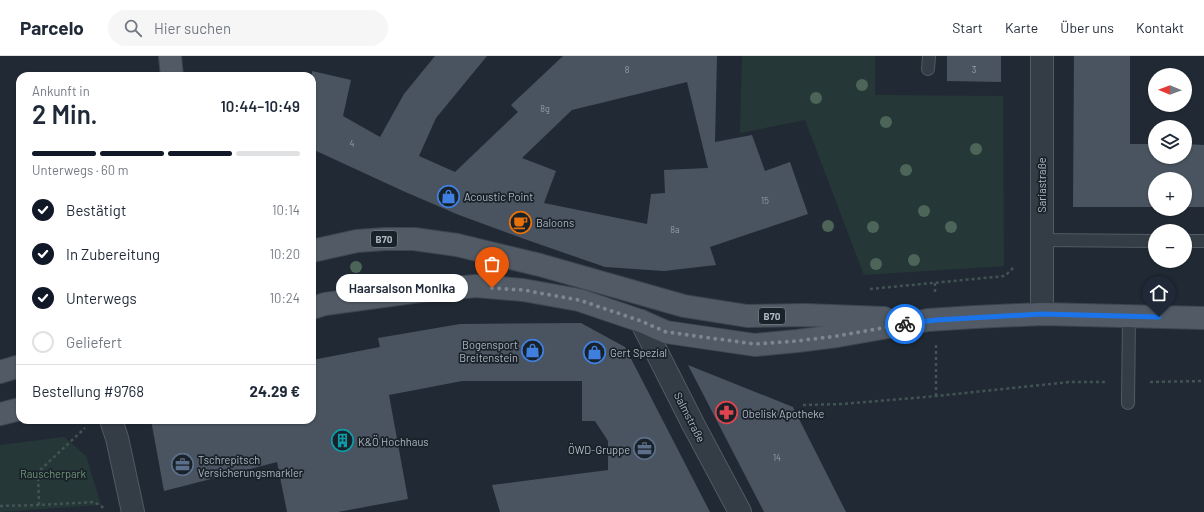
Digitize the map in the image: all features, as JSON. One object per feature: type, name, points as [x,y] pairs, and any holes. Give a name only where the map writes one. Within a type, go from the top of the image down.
[{"type":"main road","points":[[170,56],[172,72]]},
{"type":"main road","name":"B70","points":[[316,250],[357,241],[385,239],[414,239],[457,244],[540,264],[684,306],[747,316],[805,315],[928,320],[1042,314],[1204,318]]},
{"type":"main road","name":"B70","points":[[316,304],[420,291],[476,286],[523,290],[579,300],[641,321],[666,332],[755,344],[837,336],[928,320]]},
{"type":"main road","points":[[0,372],[16,367]]},
{"type":"main road","points":[[0,414],[16,410]]},
{"type":"street","name":"Sariastraße","points":[[1042,56],[1042,314]]},
{"type":"street","name":"Salmstraße","points":[[641,321],[740,512]]},
{"type":"street","points":[[112,424],[117,438],[133,512]]},
{"type":"lane","points":[[928,56],[928,69]]},
{"type":"lane","points":[[1041,240],[1148,241]]},
{"type":"lane","points":[[1192,241],[1204,241]]},
{"type":"lane","points":[[1128,403],[1129,316]]},
{"type":"path","points":[[934,283],[1005,276],[1014,268],[1015,262]]},
{"type":"path","points":[[803,406],[936,396],[1070,382],[1204,381]]},
{"type":"path","points":[[39,505],[38,472],[89,425]]},
{"type":"path","points":[[0,506],[94,502],[104,508],[104,512]]},
{"type":"green space","points":[[742,56],[875,56],[875,95],[1003,96],[1004,266],[864,275],[805,120],[740,133]]},
{"type":"green space","name":"Rauscherpark","points":[[64,437],[86,456],[101,505],[0,512],[0,445]]},
{"type":"building","points":[[435,56],[487,56],[436,118],[419,156],[455,172],[518,112],[511,105],[563,56],[717,56],[715,142],[752,135],[765,171],[790,162],[808,214],[710,247],[716,265],[664,271],[605,267],[459,215],[316,151],[316,72],[312,71],[351,80],[343,116],[380,137],[404,94]],"holes":[[[687,82],[708,168],[664,170],[665,193],[651,194],[647,224],[544,203],[556,171],[522,158],[572,110]]]},
{"type":"building","points":[[947,56],[1001,56],[1001,82],[947,81]]},
{"type":"building","points":[[1074,56],[1130,56],[1130,144],[1148,144],[1148,164],[1192,164],[1192,144],[1204,145],[1204,207],[1192,207],[1192,172],[1148,172],[1148,207],[1073,207]]},
{"type":"building","points":[[581,323],[625,347],[710,512],[500,512],[492,485],[608,470],[608,441],[595,421],[582,421],[582,381],[462,381],[389,395],[408,499],[338,512],[287,512],[277,462],[164,491],[152,424],[316,424],[316,359],[380,347],[378,338],[460,324]]},
{"type":"building","points":[[688,365],[793,407],[846,512],[764,512]]},
{"type":"way so far","points":[[492,288],[523,290],[579,300],[641,321],[666,332],[755,344],[837,336],[905,324]]},
{"type":"place","name":"Acoustic Point","points":[[449,196]]},
{"type":"place","name":"Baloons","points":[[520,222]]},
{"type":"place","name":"Haarsalson Monika","points":[[492,288]]},
{"type":"place","name":"Bogensport Breitenstein","points":[[533,350]]},
{"type":"place","name":"Gert Spezial","points":[[594,352]]},
{"type":"place","name":"Obelisk Apotheke","points":[[726,413]]},
{"type":"place","name":"K&Ö Hochhaus","points":[[342,441]]},
{"type":"place","name":"ÖWD-Gruppe","points":[[645,449]]},
{"type":"place","name":"Tschrepitsch Versicherungsmarkler","points":[[182,465]]},
{"type":"route","points":[[905,324],[928,320],[1042,314],[1159,317]]}]
